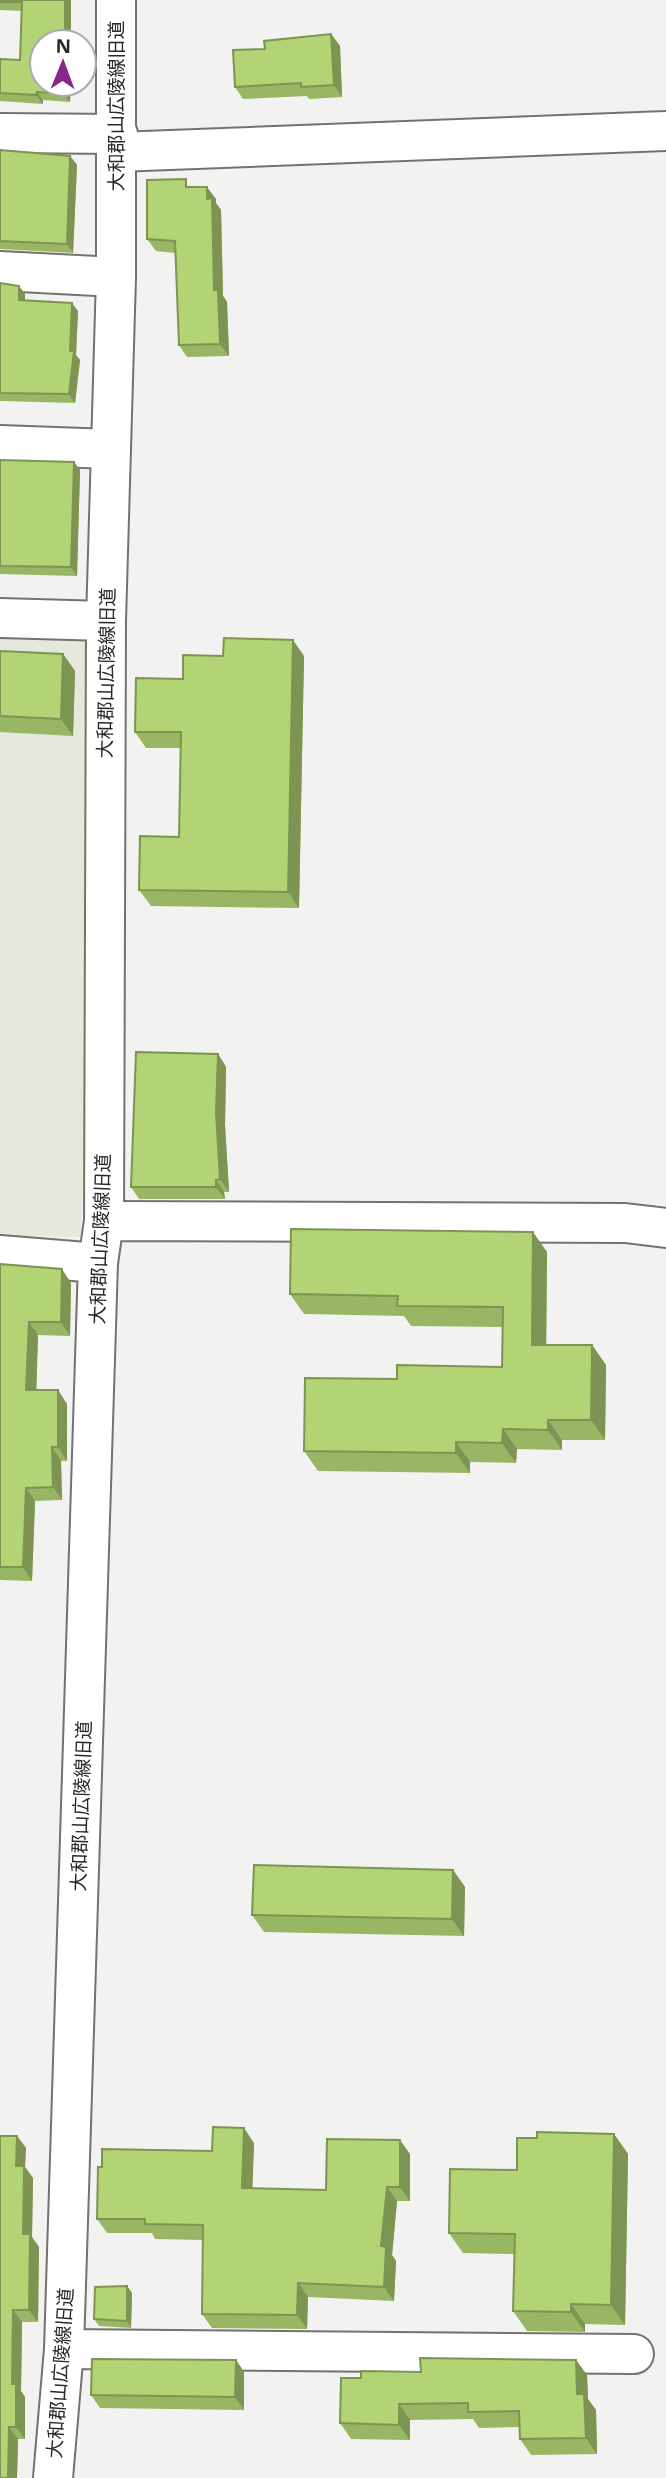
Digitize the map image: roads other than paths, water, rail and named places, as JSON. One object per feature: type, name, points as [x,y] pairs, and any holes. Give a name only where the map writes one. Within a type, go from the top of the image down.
[{"type":"street","name":"大和郡山広陵線旧道","points":[[53,2478],[64,2349],[98,1263],[104,1220],[106,621],[116,277],[116,0]]},
{"type":"street","points":[[0,133],[117,143],[666,131]]},
{"type":"street","points":[[0,271],[116,277]]},
{"type":"street","points":[[0,444],[111,449]]},
{"type":"street","points":[[0,618],[106,621]]},
{"type":"street","points":[[104,1220],[625,1223],[666,1228]]},
{"type":"street","points":[[0,1255],[98,1263]]},
{"type":"street","points":[[64,2349],[634,2354]]}]
